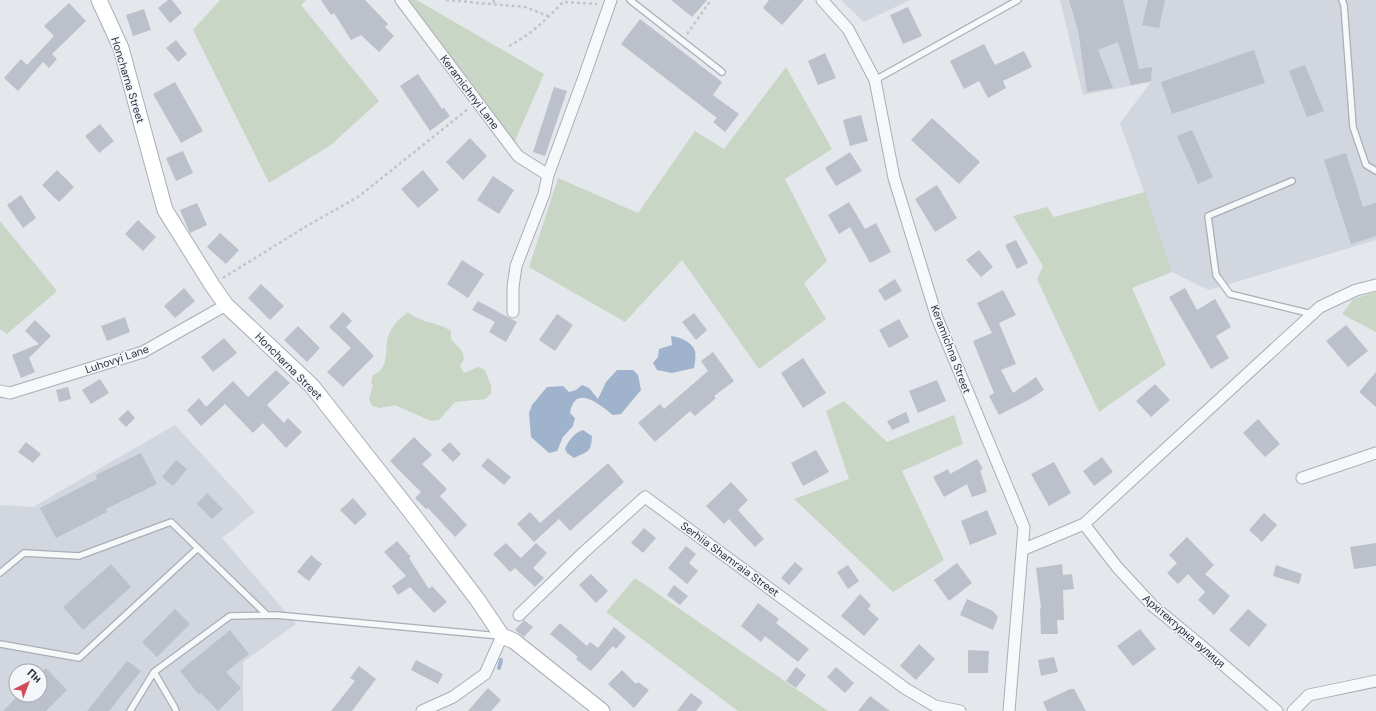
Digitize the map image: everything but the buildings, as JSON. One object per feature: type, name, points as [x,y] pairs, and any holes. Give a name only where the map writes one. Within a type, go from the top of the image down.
[{"type":"street","name":"Honcharna Street","points":[[99,0],[121,48],[165,210],[226,305],[312,386],[414,516],[477,599],[502,636],[514,641],[602,711]]},
{"type":"street","name":"Keramichnyi Lane","points":[[401,0],[518,156],[548,175]]},
{"type":"street","name":"Keramichna Street","points":[[824,0],[848,29],[875,80],[894,178],[937,318],[1024,527],[1009,711]]},
{"type":"street","points":[[513,312],[516,266],[544,194],[548,175],[610,2]]},
{"type":"street","points":[[1022,550],[1084,524],[1320,307],[1356,290],[1376,285]]},
{"type":"street","name":"Luhovyi Lane","points":[[0,391],[10,393],[143,352],[226,305]]},
{"type":"street","points":[[1302,478],[1376,453]]},
{"type":"street","name":"Serhiia Shamraia Street","points":[[519,615],[583,553],[645,497],[906,689],[935,706],[960,711]]},
{"type":"street","name":"Архітектурна вулиця","points":[[1084,524],[1117,567],[1153,606],[1277,711]]},
{"type":"street","points":[[422,711],[453,697],[486,674],[502,636]]},
{"type":"street","points":[[1293,711],[1309,695],[1376,681]]},
{"type":"lane","points":[[630,0],[722,72]]},
{"type":"lane","points":[[875,80],[1018,0]]},
{"type":"lane","points":[[1342,0],[1344,5],[1353,127],[1366,165],[1376,171]]},
{"type":"lane","points":[[1292,181],[1208,216],[1216,275],[1230,294],[1312,314]]},
{"type":"lane","points":[[0,573],[24,553],[79,556],[171,522],[267,615]]},
{"type":"lane","points":[[0,644],[79,658],[198,548]]},
{"type":"lane","points":[[130,711],[154,672],[230,616],[276,614],[502,636]]},
{"type":"lane","points":[[154,672],[176,711]]},
{"type":"path","points":[[446,0],[525,7],[548,16]]},
{"type":"path","points":[[492,0],[496,5]]},
{"type":"path","points":[[681,41],[711,0]]},
{"type":"path","points":[[509,46],[523,39],[563,2],[590,5],[610,2]]},
{"type":"path","points":[[212,285],[305,227],[358,197],[476,102]]},
{"type":"shaded area","points":[[841,0],[910,0],[864,22]]},
{"type":"shaded area","points":[[1060,0],[1376,0],[1376,240],[1209,290],[1172,272],[1120,123],[1151,82],[1083,95]]},
{"type":"shaded area","points":[[175,425],[255,512],[222,538],[296,624],[243,662],[243,711],[0,711],[0,505],[33,507]]},
{"type":"green space","points":[[220,0],[306,0],[301,5],[379,101],[331,145],[269,183],[193,30]]},
{"type":"green space","points":[[407,0],[416,0],[420,2],[544,74],[514,143]]},
{"type":"green space","points":[[786,67],[832,149],[785,179],[827,261],[804,283],[826,319],[759,369],[682,260],[625,322],[529,267],[558,178],[638,213],[695,131],[724,149]]},
{"type":"green space","points":[[1145,192],[1172,272],[1132,288],[1166,365],[1099,412],[1037,279],[1043,266],[1013,216],[1047,207],[1054,217]]},
{"type":"green space","points":[[0,221],[57,291],[7,334],[0,329]]},
{"type":"green space","points":[[1376,292],[1376,332],[1342,314],[1353,299]]},
{"type":"green space","points":[[408,312],[413,316],[451,331],[451,339],[462,351],[464,359],[460,366],[464,373],[478,367],[485,370],[491,386],[491,394],[485,399],[455,402],[439,420],[431,421],[395,405],[380,408],[372,406],[369,399],[373,385],[371,383],[373,375],[382,368],[384,364],[388,337],[392,329]]},
{"type":"green space","points":[[844,401],[887,442],[954,415],[963,444],[902,471],[944,560],[893,592],[794,499],[849,479],[826,411]]},
{"type":"green space","points":[[635,578],[828,711],[738,711],[606,612]]},
{"type":"water","points":[[671,336],[685,340],[691,345],[695,351],[694,368],[672,373],[657,370],[653,363],[658,357],[659,349],[672,345]]},
{"type":"water","points":[[617,370],[633,370],[638,375],[641,390],[621,414],[613,415],[602,406],[588,399],[577,399],[573,404],[570,413],[575,418],[573,426],[563,437],[557,451],[549,453],[531,437],[529,413],[532,405],[547,387],[563,386],[569,392],[576,390],[582,385],[589,388],[598,399],[606,382]]},
{"type":"water","points":[[583,430],[592,436],[591,446],[588,451],[574,458],[567,453],[565,449],[572,438]]},
{"type":"waterway","points":[[499,668],[501,660]]}]
